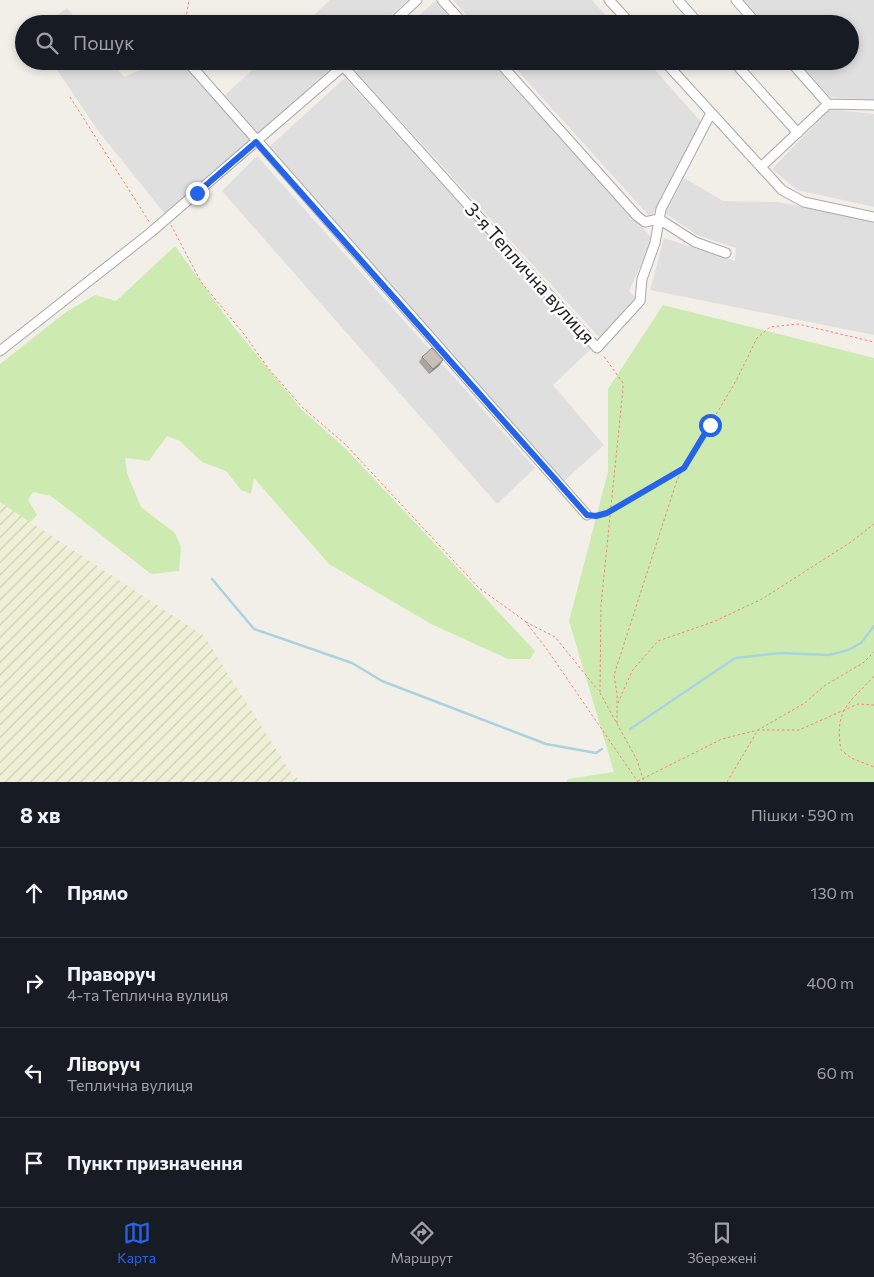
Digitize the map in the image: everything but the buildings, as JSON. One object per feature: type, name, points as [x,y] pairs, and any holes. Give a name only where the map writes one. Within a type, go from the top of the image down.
[{"type":"street","points":[[401,15],[417,0]]},
{"type":"street","points":[[442,0],[456,15]]},
{"type":"street","points":[[609,0],[622,15]]},
{"type":"street","points":[[678,0],[691,15]]},
{"type":"street","points":[[736,0],[749,15]]},
{"type":"street","points":[[195,70],[256,142],[587,515]]},
{"type":"street","points":[[0,351],[168,218],[339,70]]},
{"type":"street","name":"3-я Теплична вулиця","points":[[351,70],[597,348],[640,301],[642,279],[656,243],[659,219],[667,196],[711,114]]},
{"type":"street","points":[[506,70],[637,216],[645,222],[659,219],[695,242],[726,253]]},
{"type":"street","points":[[672,70],[782,190],[792,197],[874,217]]},
{"type":"street","points":[[741,70],[798,133]]},
{"type":"street","points":[[798,70],[828,104]]},
{"type":"street","points":[[761,167],[828,104],[874,105]]},
{"type":"path","points":[[186,15],[189,0]]},
{"type":"path","points":[[70,97],[152,231]]},
{"type":"path","points":[[168,218],[179,245],[201,282],[244,334],[268,368],[302,407],[345,444],[479,588],[525,621],[555,637],[600,692],[644,778],[644,782]]},
{"type":"path","points":[[617,723],[614,675],[677,480],[736,381],[756,338],[770,327],[798,324],[874,342]]},
{"type":"path","points":[[597,348],[623,383],[613,510],[602,605],[600,692]]},
{"type":"path","points":[[587,515],[596,516],[613,510],[684,468]]},
{"type":"path","points":[[617,704],[632,671],[658,640],[713,622],[762,600],[874,524]]},
{"type":"path","points":[[525,621],[546,648],[637,782],[722,739],[758,730],[799,730],[858,704],[874,705]]},
{"type":"path","points":[[727,782],[758,730],[805,703],[824,686],[863,663],[874,652]]},
{"type":"path","points":[[874,676],[842,711],[838,730],[841,750],[852,758],[874,767]]},
{"type":"shaded area","points":[[330,0],[408,0],[391,15],[314,15]]},
{"type":"shaded area","points":[[453,0],[592,0],[605,15],[467,15]]},
{"type":"shaded area","points":[[743,0],[874,0],[874,100],[830,97],[806,70],[859,70],[859,15],[756,15]]},
{"type":"shaded area","points":[[435,1],[448,15],[420,15]]},
{"type":"shaded area","points":[[67,8],[73,15],[57,15]]},
{"type":"shaded area","points":[[57,70],[118,70],[124,77],[141,70],[188,70],[251,142],[165,214],[99,132]]},
{"type":"shaded area","points":[[252,70],[329,70],[258,134],[225,95]]},
{"type":"shaded area","points":[[358,70],[498,70],[653,239],[629,291],[637,299],[600,338],[356,72]]},
{"type":"shaded area","points":[[517,70],[655,70],[702,123],[651,218]]},
{"type":"shaded area","points":[[345,78],[592,348],[553,385],[604,445],[563,482],[269,147]]},
{"type":"shaded area","points":[[830,109],[874,114],[874,207],[797,190],[772,169]]},
{"type":"shaded area","points":[[257,156],[535,468],[497,504],[222,191]]},
{"type":"shaded area","points":[[684,178],[723,201],[779,202],[874,221],[874,335],[650,290],[664,238],[735,261],[736,248],[697,235],[665,213]]},
{"type":"green space","points":[[175,246],[233,326],[302,410],[346,449],[535,651],[530,659],[508,659],[431,624],[329,564],[254,478],[251,494],[241,490],[226,471],[202,462],[180,441],[167,436],[149,461],[125,458],[127,473],[141,507],[175,533],[181,547],[179,571],[151,574],[51,496],[33,492],[28,500],[37,515],[30,522],[0,502],[0,364],[66,312],[95,295],[116,301]]},
{"type":"green space","points":[[663,305],[874,358],[874,782],[566,782],[568,779],[614,772],[569,621],[608,472],[608,389]]},
{"type":"green space","points":[[0,502],[204,636],[293,776],[306,782],[0,782]]},
{"type":"waterway","points":[[212,579],[254,629],[352,663],[382,681],[546,744],[596,753],[602,749]]},
{"type":"waterway","points":[[630,729],[735,658],[780,653],[829,655],[848,650],[861,643],[874,626]]},
{"type":"route","points":[[197,193],[256,142],[587,515],[596,516],[607,513],[684,468],[710,425]]}]
